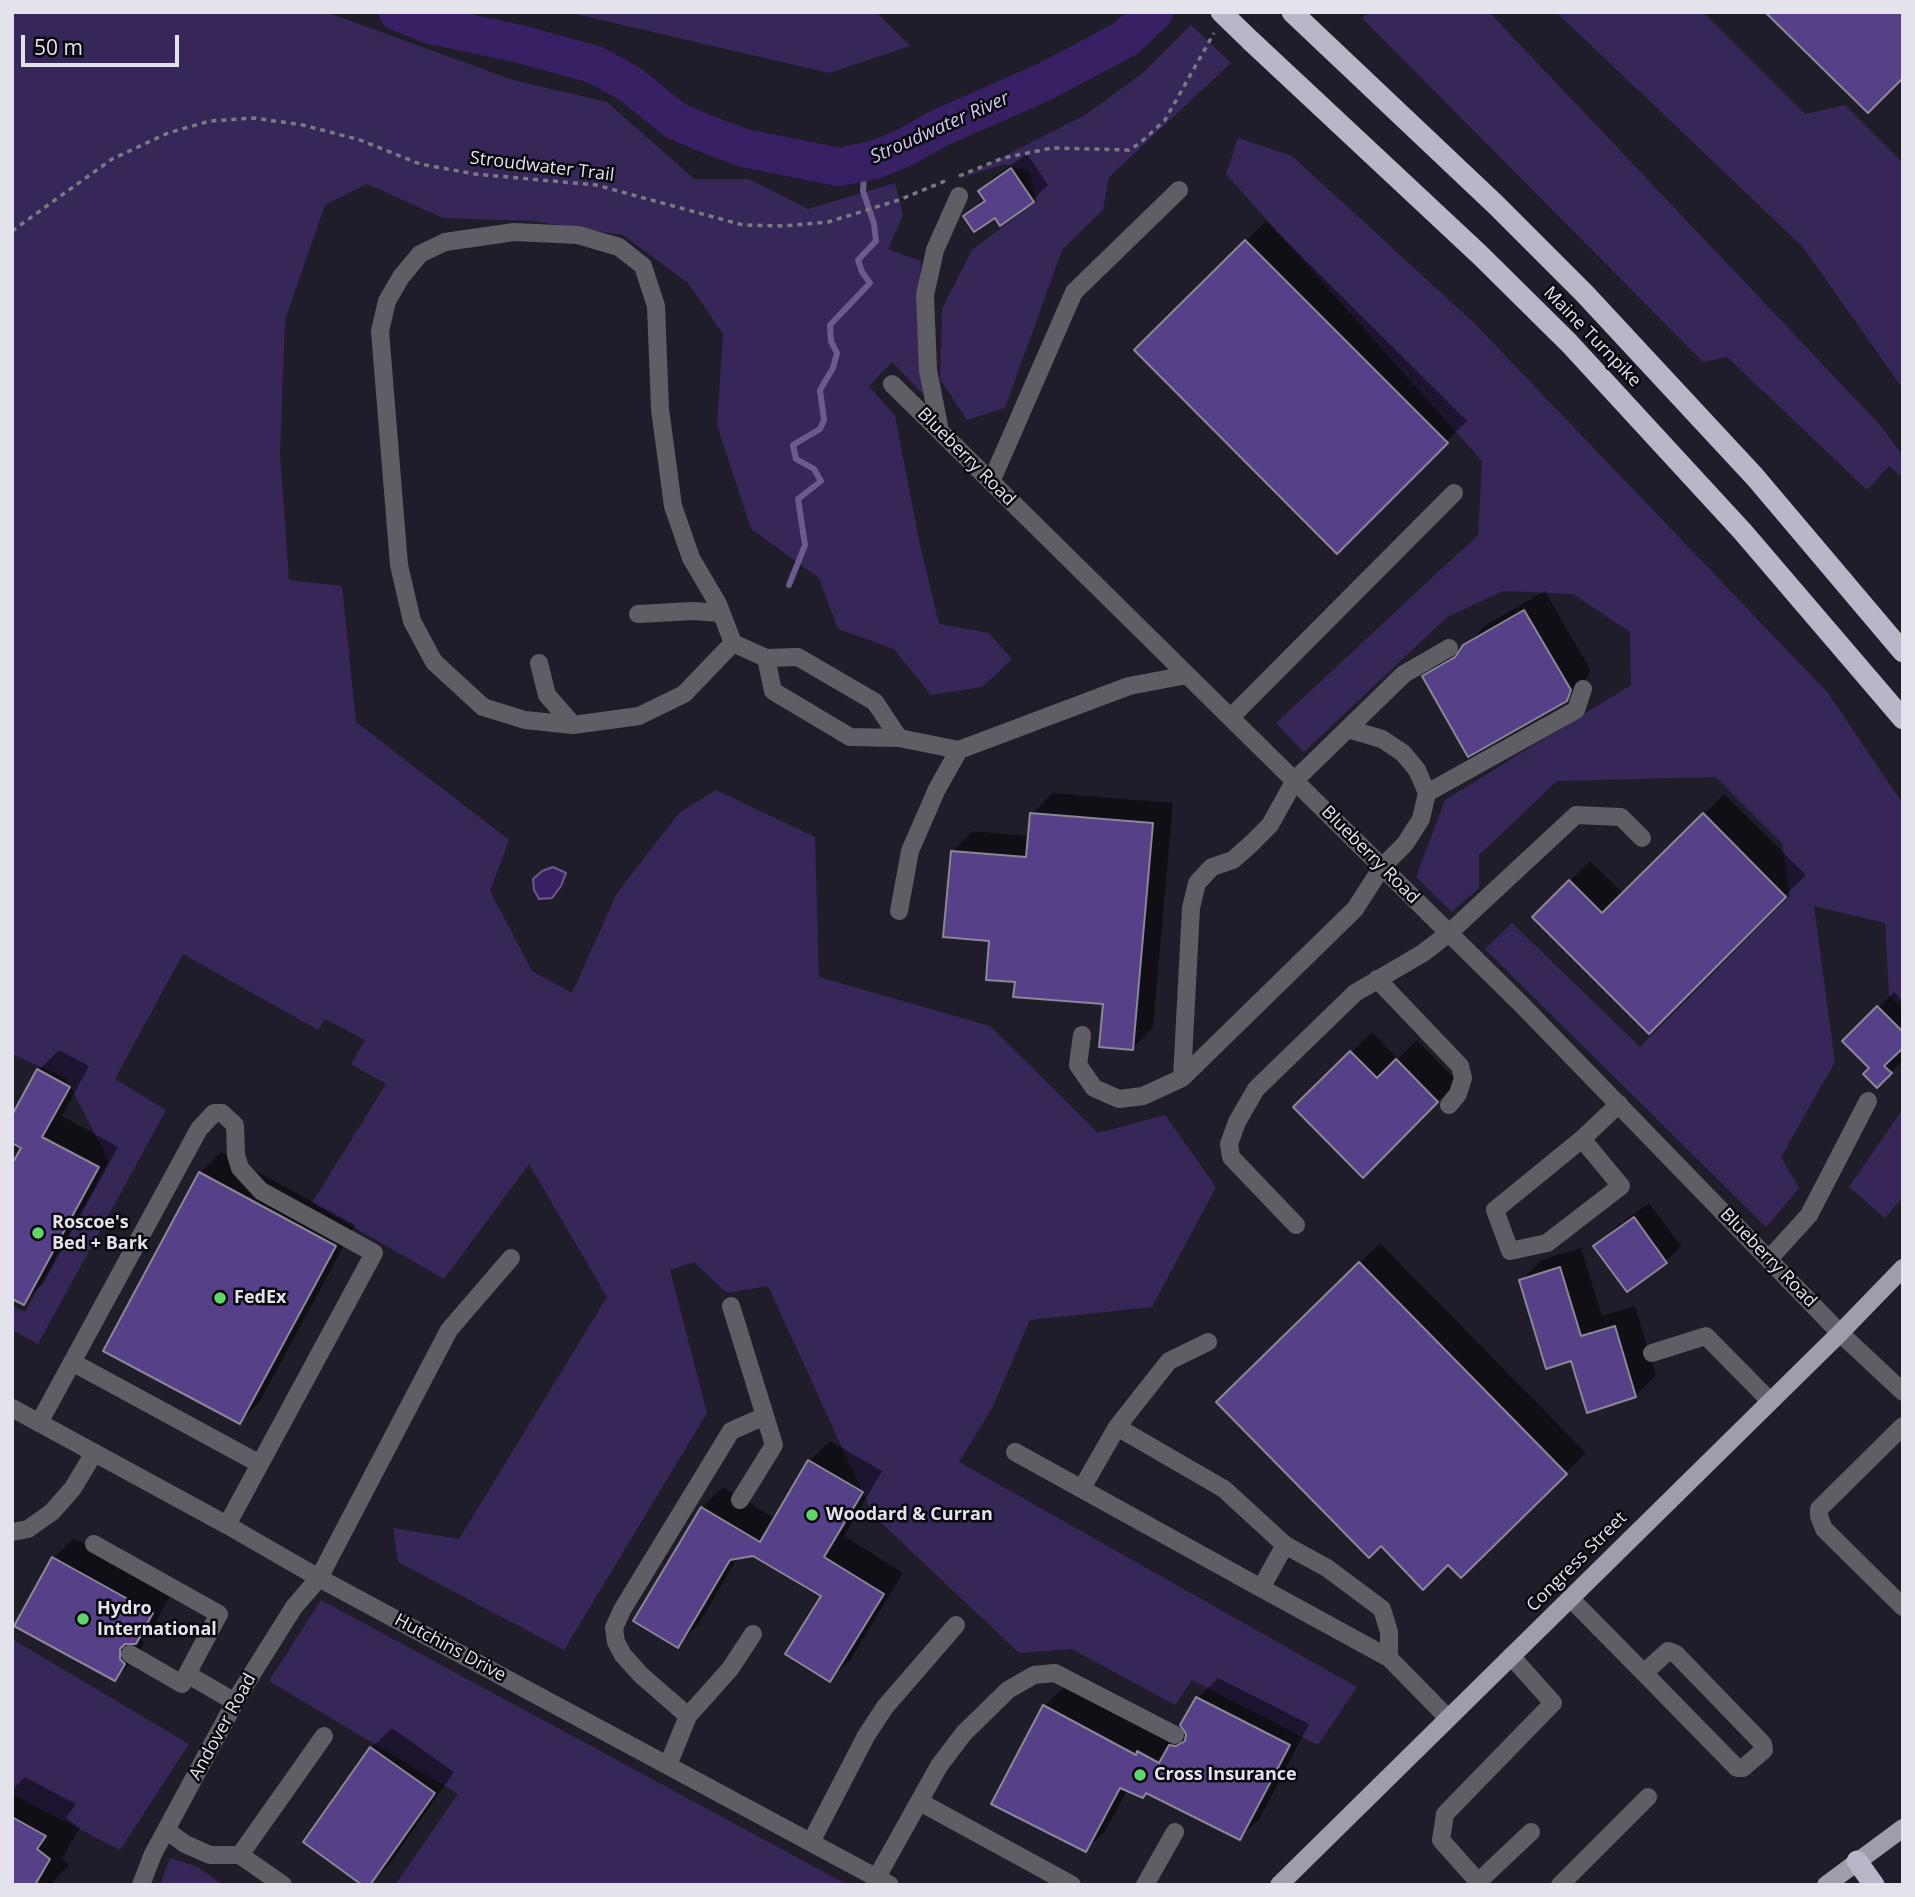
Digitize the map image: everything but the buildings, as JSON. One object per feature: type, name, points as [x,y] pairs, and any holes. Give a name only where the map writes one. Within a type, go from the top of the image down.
[{"type":"highway","name":"Maine Turnpike","points":[[1292,12],[1486,195],[1585,294],[1755,477],[1903,652]]},
{"type":"highway","name":"Maine Turnpike","points":[[1218,22],[1251,41],[1480,255],[1569,343],[1744,532],[1903,719]]},
{"type":"highway","points":[[1857,1861],[1874,1885]]},
{"type":"main road","name":"Congress Street","points":[[1279,1885],[1903,1268]]},
{"type":"main road","points":[[1826,1885],[1903,1828]]},
{"type":"street","points":[[991,482],[1074,292],[1178,190]]},
{"type":"street","points":[[940,431],[928,370],[925,295],[935,250],[960,196]]},
{"type":"street","points":[[733,643],[684,694],[639,716],[573,725],[525,720],[483,707],[434,662],[412,621],[399,565],[380,331],[387,301],[401,277],[420,254],[445,242],[514,232],[578,235],[619,247],[642,267],[656,306],[660,409],[673,506],[691,558],[721,613],[733,643],[766,658],[798,657],[875,702],[899,738]]},
{"type":"street","name":"Blueberry Road","points":[[892,384],[1449,933],[1840,1333],[1903,1392]]},
{"type":"street","points":[[1231,717],[1454,493]]},
{"type":"street","points":[[638,614],[693,611],[721,613]]},
{"type":"street","points":[[1182,1078],[1191,908],[1197,883],[1212,867],[1233,860],[1270,825],[1295,780],[1404,674],[1449,648]]},
{"type":"street","points":[[766,658],[773,691],[841,733],[850,737],[899,738],[959,750],[1129,686],[1188,675]]},
{"type":"street","points":[[539,663],[547,695],[573,725]]},
{"type":"street","points":[[1426,793],[1576,710],[1583,689]]},
{"type":"street","points":[[1082,1035],[1077,1065],[1094,1088],[1119,1099],[1143,1096],[1182,1078],[1354,909],[1382,867],[1405,844],[1420,819],[1426,793],[1417,770],[1403,753],[1382,739],[1348,729]]},
{"type":"street","points":[[899,911],[910,851],[937,789],[959,750]]},
{"type":"street","points":[[1296,1225],[1231,1157],[1229,1144],[1237,1122],[1256,1089],[1355,993],[1423,953],[1449,933],[1576,815],[1621,817],[1642,838]]},
{"type":"street","points":[[1377,979],[1460,1066],[1463,1078],[1458,1094],[1449,1105]]},
{"type":"street","points":[[1769,1259],[1809,1215],[1868,1101]]},
{"type":"street","points":[[1582,1139],[1621,1186],[1547,1243],[1510,1251],[1495,1210],[1582,1139],[1619,1104]]},
{"type":"street","points":[[39,1423],[199,1129],[214,1113],[222,1113],[235,1125],[236,1155],[240,1168],[261,1191],[374,1253],[227,1525]]},
{"type":"street","name":"Andover Road","points":[[141,1885],[153,1854],[235,1702],[295,1607],[319,1578],[449,1330],[511,1258]]},
{"type":"street","points":[[731,1306],[774,1445],[740,1500]]},
{"type":"street","points":[[1652,1353],[1706,1336],[1770,1401]]},
{"type":"street","points":[[1082,1488],[1117,1427],[1169,1361],[1208,1342]]},
{"type":"street","points":[[72,1362],[260,1464]]},
{"type":"street","name":"Hutchins Drive","points":[[12,1408],[319,1578],[883,1881]]},
{"type":"street","points":[[688,1716],[622,1655],[614,1628],[622,1610],[731,1431],[765,1416]]},
{"type":"street","points":[[1117,1427],[1224,1489],[1285,1545],[1327,1568],[1382,1609],[1389,1632],[1389,1658]]},
{"type":"street","points":[[1900,1435],[1819,1509],[1819,1516],[1824,1529],[1903,1607]]},
{"type":"street","points":[[1015,1452],[1389,1658],[1448,1718]]},
{"type":"street","points":[[12,1532],[28,1529],[52,1512],[73,1488],[94,1453]]},
{"type":"street","points":[[94,1544],[219,1614],[182,1684],[130,1654]]},
{"type":"street","points":[[1261,1588],[1285,1545]]},
{"type":"street","points":[[1570,1598],[1737,1768],[1743,1768],[1764,1750],[1763,1744],[1676,1654],[1668,1651],[1644,1673]]},
{"type":"street","points":[[811,1842],[866,1736],[885,1707],[956,1625]]},
{"type":"street","points":[[668,1765],[688,1716],[730,1669],[753,1634]]},
{"type":"street","points":[[1511,1656],[1553,1703],[1445,1814],[1441,1840],[1479,1883],[1531,1832]]},
{"type":"street","points":[[883,1881],[939,1766],[964,1733],[1008,1690],[1034,1675],[1055,1673],[1175,1735]]},
{"type":"street","points":[[187,1674],[235,1702]]},
{"type":"street","points":[[240,1855],[324,1736]]},
{"type":"street","points":[[1560,1885],[1648,1797]]},
{"type":"street","points":[[920,1802],[1072,1885]]},
{"type":"street","points":[[166,1830],[186,1844],[210,1855],[240,1855],[282,1885]]},
{"type":"street","points":[[1145,1885],[1175,1832]]},
{"type":"path","name":"Stroudwater Trail","points":[[12,231],[112,159],[168,133],[210,121],[254,118],[303,125],[360,140],[421,164],[475,174],[596,185],[743,225],[783,226],[828,222],[898,200],[1003,158],[1052,148],[1129,150],[1164,120],[1218,22]]},
{"type":"shaded area","points":[[12,12],[326,12],[513,80],[607,102],[694,179],[749,179],[808,209],[895,183],[903,215],[888,249],[921,261],[919,321],[927,398],[892,362],[869,386],[895,416],[920,545],[939,624],[989,633],[1012,659],[982,687],[931,695],[894,649],[838,629],[819,578],[751,529],[717,425],[723,334],[688,283],[623,235],[533,221],[443,218],[367,184],[325,205],[285,320],[280,454],[289,580],[342,586],[356,722],[509,840],[490,891],[532,971],[572,993],[617,893],[679,813],[716,790],[815,837],[819,977],[990,1026],[1098,1133],[1165,1115],[1216,1187],[1152,1307],[1030,1320],[992,1408],[959,1462],[1357,1687],[1318,1745],[1192,1680],[1175,1705],[1072,1649],[1019,1653],[873,1515],[768,1286],[727,1293],[694,1262],[670,1270],[707,1413],[564,1650],[398,1562],[393,1528],[459,1539],[607,1297],[529,1164],[444,1279],[312,1203],[386,1084],[351,1064],[365,1040],[325,1019],[318,1030],[183,954],[115,1079],[166,1110],[38,1344],[12,1330],[12,1306],[25,1312],[109,1161],[66,1078],[12,1054]]},
{"type":"shaded area","points":[[567,12],[876,12],[910,46],[829,73]]},
{"type":"shaded area","points":[[1371,12],[1490,13],[1881,426],[1903,456],[1903,478],[1889,466],[1867,490],[1727,357],[1703,362],[1362,18]]},
{"type":"shaded area","points":[[1556,12],[1703,12],[1805,114],[1845,105],[1903,163],[1903,389],[1803,247]]},
{"type":"shaded area","points":[[1191,25],[1231,63],[1109,177],[1103,210],[1062,250],[1005,408],[967,420],[940,379],[942,309],[972,250],[1037,201],[1029,171],[1004,164],[959,179],[1085,115],[1143,73]]},
{"type":"shaded area","points":[[1238,138],[1292,156],[1474,323],[1828,693],[1903,804],[1903,1009],[1889,995],[1885,923],[1814,906],[1835,1062],[1781,1157],[1799,1188],[1766,1227],[1485,949],[1512,923],[1640,1047],[1790,896],[1782,843],[1716,777],[1557,781],[1479,855],[1479,888],[1452,912],[1416,877],[1445,800],[1631,685],[1630,632],[1573,594],[1503,591],[1447,617],[1304,752],[1276,723],[1478,535],[1482,461],[1226,174]]},
{"type":"shaded area","points":[[553,867],[566,873],[561,886],[552,898],[539,899],[534,890],[533,879],[542,871]]},
{"type":"shaded area","points":[[1903,1109],[1903,1197],[1885,1218],[1849,1187]]},
{"type":"shaded area","points":[[321,1600],[848,1885],[395,1885],[458,1794],[269,1681]]},
{"type":"shaded area","points":[[12,1639],[189,1744],[120,1850],[12,1794]]},
{"type":"shaded area","points":[[170,1858],[196,1866],[223,1885],[160,1885]]},
{"type":"waterway","name":"Stroudwater River","points":[[398,12],[431,25],[520,44],[596,65],[630,84],[676,121],[744,148],[839,167],[874,160],[904,148],[939,128],[1044,82],[1125,39],[1154,12]]},
{"type":"waterway","points":[[789,585],[805,545],[798,499],[821,481],[814,469],[796,459],[793,445],[820,429],[824,420],[820,390],[833,368],[837,353],[831,341],[830,325],[870,283],[858,260],[876,241],[874,224],[863,191],[864,177],[874,160]]},
{"type":"place","name":"Roscoe's Bed + Bark","points":[[38,1233]]},
{"type":"place","name":"FedEx","points":[[220,1298]]},
{"type":"place","name":"Woodard & Curran","points":[[812,1515]]},
{"type":"place","name":"Hydro International","points":[[83,1619]]},
{"type":"place","name":"Cross Insurance","points":[[1140,1775]]}]
